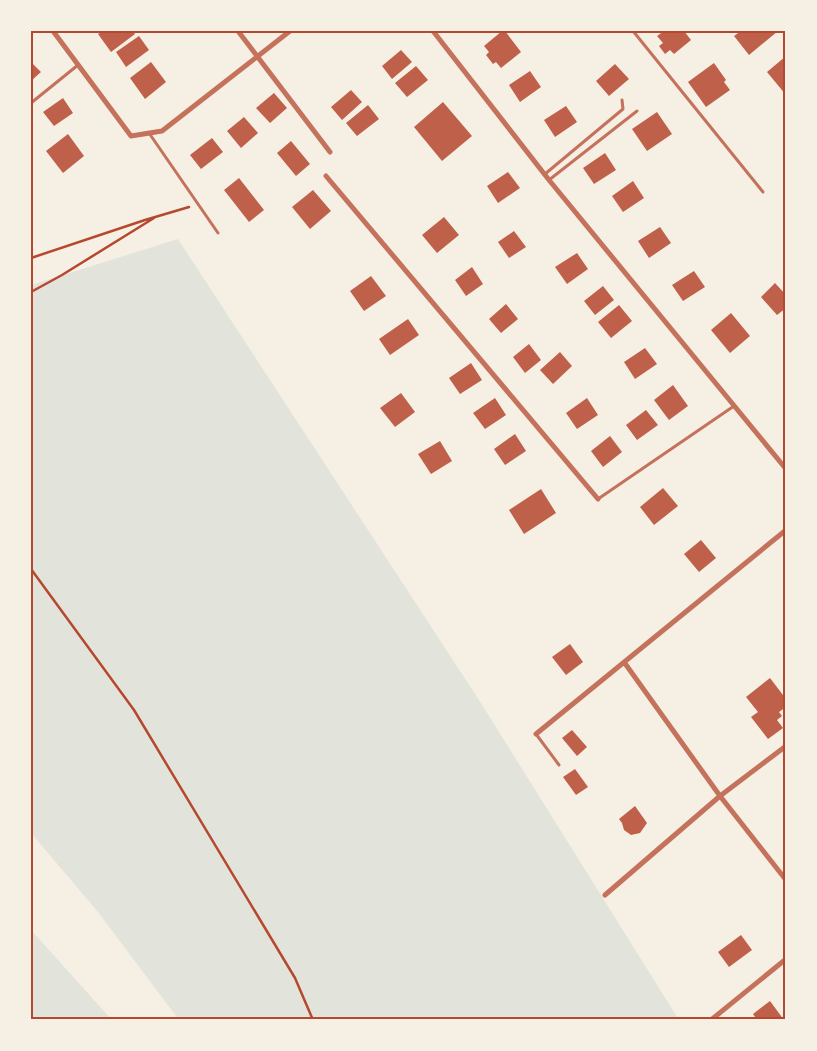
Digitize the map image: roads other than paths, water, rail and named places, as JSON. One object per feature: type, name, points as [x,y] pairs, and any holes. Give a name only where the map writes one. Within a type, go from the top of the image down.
[{"type":"street","points":[[53,31],[131,136],[162,132],[290,31]]},
{"type":"street","points":[[238,31],[330,152]]},
{"type":"street","points":[[433,31],[545,174],[786,469]]},
{"type":"street","points":[[326,176],[598,499]]},
{"type":"street","points":[[536,734],[786,530]]},
{"type":"street","points":[[624,662],[720,796],[786,880]]},
{"type":"street","points":[[605,895],[720,796],[786,746]]},
{"type":"street","points":[[712,1020],[786,959]]},
{"type":"lane","points":[[633,31],[763,192]]},
{"type":"lane","points":[[31,103],[78,65]]},
{"type":"lane","points":[[545,174],[623,109],[622,100]]},
{"type":"lane","points":[[550,180],[637,111]]},
{"type":"lane","points":[[149,133],[218,233]]},
{"type":"lane","points":[[598,499],[734,406]]},
{"type":"lane","points":[[536,734],[559,765]]}]
